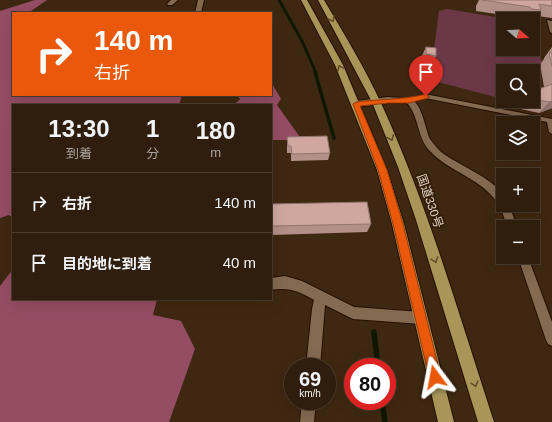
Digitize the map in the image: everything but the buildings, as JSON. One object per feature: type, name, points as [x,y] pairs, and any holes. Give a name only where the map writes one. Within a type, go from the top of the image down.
[{"type":"highway","points":[[304,0],[336,58],[382,170],[398,224],[446,422]]},
{"type":"highway","name":"国道330号","points":[[321,0],[376,102],[403,167],[422,220],[486,422]]},
{"type":"street","points":[[198,12],[201,0]]},
{"type":"street","points":[[356,104],[409,101],[416,109],[424,137],[431,147],[454,165],[487,185],[496,194]]},
{"type":"street","points":[[525,264],[552,340]]},
{"type":"street","points":[[272,284],[285,282],[298,285],[353,313],[421,318]]},
{"type":"street","points":[[314,358],[318,309],[321,297]]},
{"type":"street","points":[[308,422],[309,410]]},
{"type":"lane","points":[[552,22],[549,21],[552,32]]},
{"type":"lane","points":[[409,101],[426,96],[551,121],[552,132]]},
{"type":"shaded area","points":[[35,0],[47,0],[29,12],[12,12],[12,96],[182,96],[179,104],[12,104],[12,217],[9,215],[0,218],[0,11]]},
{"type":"shaded area","points":[[447,9],[496,17],[496,56],[540,56],[540,54],[542,64],[496,64],[496,97],[438,82],[431,72],[439,11]]},
{"type":"shaded area","points":[[272,84],[281,99],[277,105],[302,140],[272,140],[272,104],[235,104],[240,99],[238,96],[272,96]]},
{"type":"shaded area","points":[[12,270],[12,300],[157,300],[153,315],[181,321],[195,349],[169,422],[0,422],[0,286]]},
{"type":"waterway","points":[[279,0],[302,41],[316,73]]},
{"type":"waterway","points":[[315,72],[334,138]]},
{"type":"waterway","points":[[374,332],[377,358]]},
{"type":"waterway","points":[[383,410],[385,422]]},
{"type":"route","points":[[426,96],[409,101],[388,100],[356,104],[382,170],[398,224],[435,377]]}]
